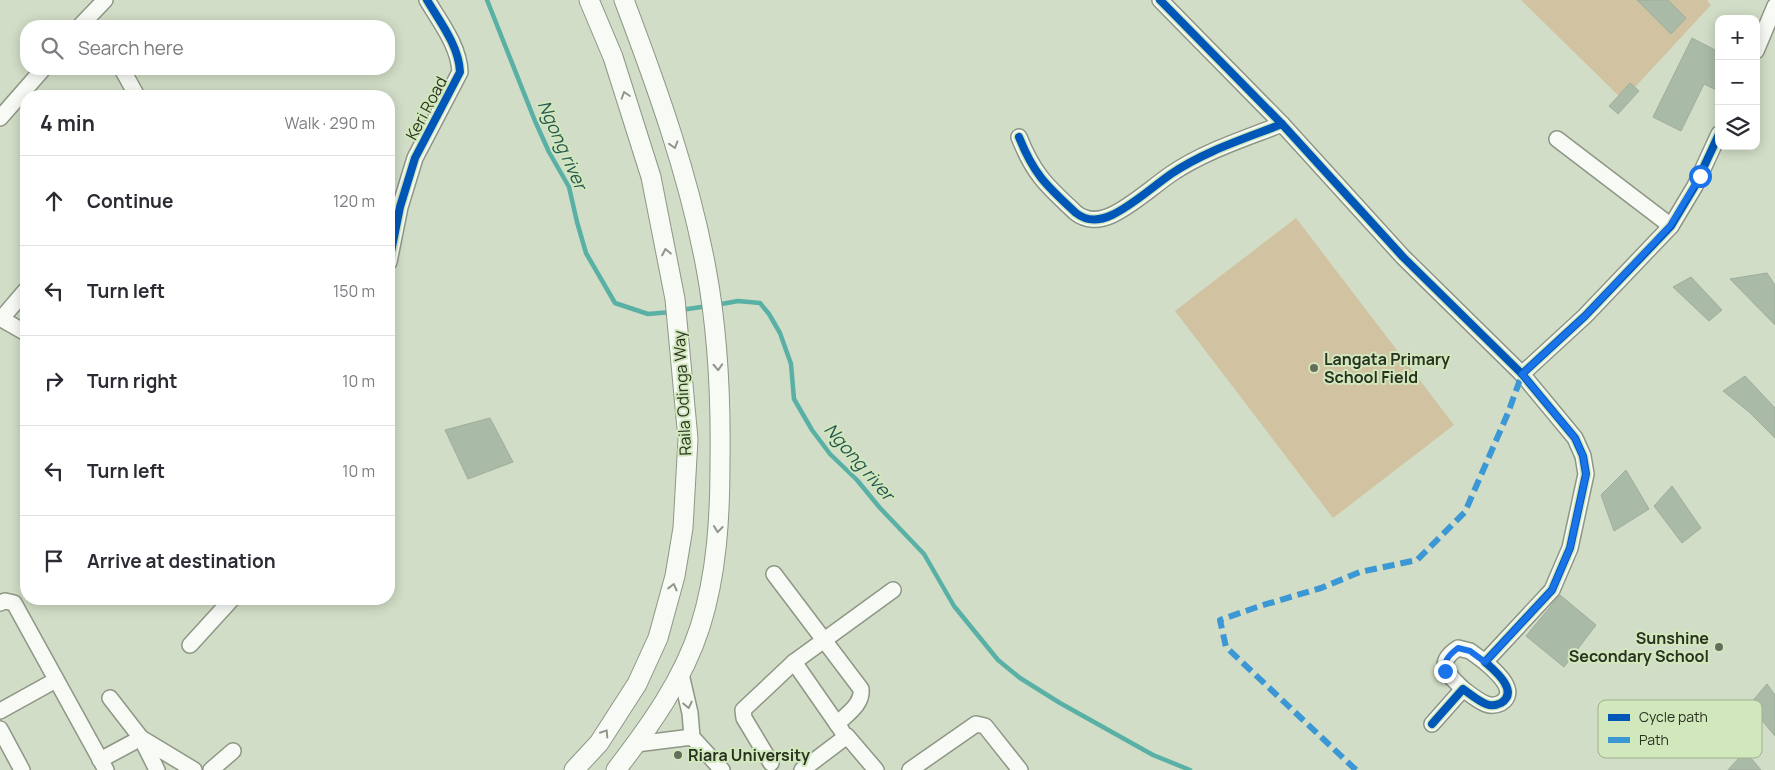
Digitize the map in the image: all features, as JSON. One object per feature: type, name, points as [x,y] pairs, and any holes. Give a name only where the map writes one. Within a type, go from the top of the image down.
[{"type":"main road","name":"Raila Odinga Way","points":[[574,770],[599,743],[637,684],[658,638],[676,576],[683,528],[688,438],[676,300],[651,177],[612,57],[589,0]]},
{"type":"main road","points":[[616,770],[636,744],[681,674],[700,628],[708,599],[720,513],[718,354],[711,296],[691,203],[667,121],[624,0]]},
{"type":"street","points":[[95,20],[105,0]]},
{"type":"street","name":"Keri Road","points":[[395,232],[400,207],[415,158],[460,72],[456,50],[428,0]]},
{"type":"street","points":[[1163,1],[1282,124],[1403,258],[1522,374],[1575,438],[1583,456],[1586,474],[1570,548],[1552,590],[1485,662]]},
{"type":"street","points":[[1760,42],[1775,6]]},
{"type":"street","points":[[25,90],[38,75]]},
{"type":"street","points":[[125,75],[134,90]]},
{"type":"street","points":[[0,118],[20,95]]},
{"type":"street","points":[[1019,137],[1027,158],[1044,183],[1082,218],[1089,220],[1100,219],[1116,212],[1198,158],[1282,124]]},
{"type":"street","points":[[1557,139],[1670,226]]},
{"type":"street","points":[[1522,374],[1585,316],[1670,226],[1695,186],[1715,143]]},
{"type":"street","points":[[20,297],[1,318],[20,329]]},
{"type":"street","points":[[774,574],[861,689],[860,701],[842,730],[802,770]]},
{"type":"street","points":[[771,763],[744,718],[743,710],[794,662],[893,590]]},
{"type":"street","points":[[0,603],[5,600],[14,603],[103,765],[141,738]]},
{"type":"street","points":[[190,645],[227,605]]},
{"type":"street","points":[[1458,648],[1470,651],[1485,662],[1505,682],[1507,689],[1506,697],[1502,702],[1494,705],[1486,704],[1463,689],[1445,671],[1444,664],[1447,658],[1458,648]]},
{"type":"street","points":[[794,662],[842,730],[876,770]]},
{"type":"street","points":[[681,674],[690,713],[692,737],[722,770]]},
{"type":"street","points":[[0,711],[56,680]]},
{"type":"street","points":[[1432,724],[1463,689]]},
{"type":"street","points":[[110,698],[141,738],[157,770]]},
{"type":"street","points":[[910,770],[976,724],[979,724],[986,726],[1020,770]]},
{"type":"street","points":[[0,729],[22,770]]},
{"type":"street","points":[[636,744],[692,737]]},
{"type":"street","points":[[141,738],[194,770]]},
{"type":"street","points":[[211,770],[233,751]]},
{"type":"shaded area","points":[[1521,0],[1707,0],[1711,5],[1623,100]]},
{"type":"shaded area","name":"Langata Primary School Field","points":[[1296,218],[1454,425],[1333,518],[1175,311]]},
{"type":"building","points":[[1637,0],[1668,0],[1686,18],[1671,34]]},
{"type":"building","points":[[1692,38],[1715,50],[1715,89],[1704,84],[1681,131],[1653,117]]},
{"type":"building","points":[[1630,83],[1639,91],[1618,114],[1609,106]]},
{"type":"building","points":[[1767,273],[1775,285],[1775,325],[1730,279]]},
{"type":"building","points":[[1691,277],[1722,310],[1709,321],[1673,287]]},
{"type":"building","points":[[1745,376],[1775,408],[1775,438],[1749,412],[1723,391]]},
{"type":"building","points":[[490,418],[513,462],[468,479],[445,430]]},
{"type":"building","points":[[1626,470],[1649,509],[1614,531],[1601,495]]},
{"type":"building","points":[[1672,486],[1701,528],[1682,543],[1654,506]]},
{"type":"building","points":[[1560,595],[1596,625],[1564,667],[1526,636]]},
{"type":"building","points":[[1767,684],[1775,695],[1775,736],[1762,720],[1762,700],[1753,700]]},
{"type":"building","points":[[1739,758],[1751,758],[1761,770],[1728,770]]},
{"type":"waterway","name":"Ngong river","points":[[487,0],[535,121],[549,152],[569,187],[586,253],[615,303],[648,314],[671,312]]},
{"type":"waterway","name":"Ngong river","points":[[716,305],[738,301],[760,303],[769,314],[780,333],[791,364],[794,399],[812,430],[830,454],[857,480],[880,508],[924,554],[954,606],[998,660],[1020,678],[1060,703],[1153,755],[1190,770]]},
{"type":"waterway","name":"Ngong river","points":[[681,310],[708,306]]},
{"type":"marked path","points":[[1356,770],[1226,647],[1220,620],[1321,588],[1360,572],[1417,560],[1465,512],[1508,413],[1522,374]]},
{"type":"cycle path","points":[[395,232],[400,207],[415,158],[460,72],[453,44],[427,0]]},
{"type":"cycle path","points":[[1160,0],[1282,124],[1403,257],[1522,374],[1585,316],[1671,226],[1695,186],[1715,143]]},
{"type":"cycle path","points":[[1019,137],[1030,161],[1049,187],[1080,216],[1088,219],[1098,219],[1120,211],[1171,174],[1197,159],[1282,124]]},
{"type":"cycle path","points":[[1432,724],[1463,689],[1488,705],[1499,704],[1506,698],[1508,693],[1504,681],[1485,662],[1552,590],[1570,548],[1586,474],[1583,456],[1575,438],[1522,374]]},
{"type":"place","name":"Langata Primary School Field","points":[[1314,368]]},
{"type":"place","name":"Sunshine Secondary School","points":[[1719,647]]},
{"type":"place","name":"Riara University","points":[[678,755]]},
{"type":"route","points":[[1445,671],[1444,664],[1447,658],[1458,648],[1470,651],[1485,662],[1552,590],[1570,548],[1586,474],[1583,456],[1575,438],[1522,374],[1585,316],[1670,226],[1700,176]]}]
